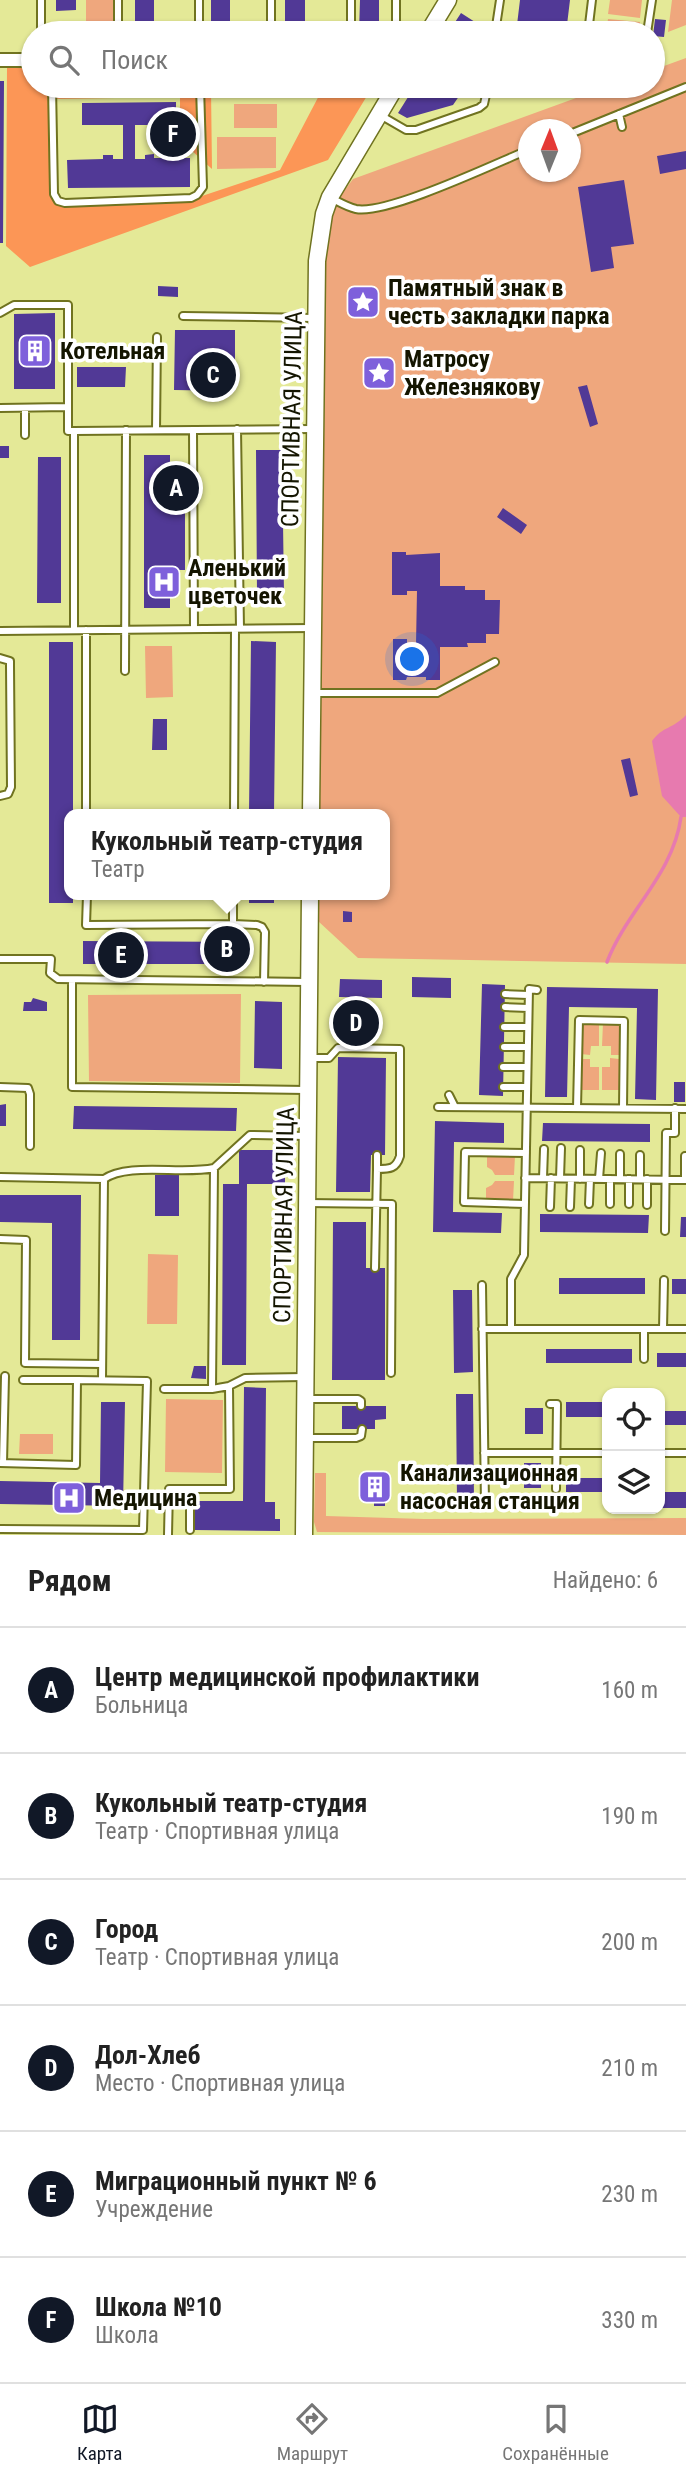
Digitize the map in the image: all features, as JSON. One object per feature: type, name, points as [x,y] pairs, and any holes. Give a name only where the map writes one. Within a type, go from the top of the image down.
[{"type":"street","points":[[435,21],[448,0]]},
{"type":"street","points":[[0,60],[21,60]]},
{"type":"street","name":"СПОРТИВНАЯ УЛИЦА","points":[[312,809],[317,261],[324,214],[330,197],[388,98]]},
{"type":"street","name":"СПОРТИВНАЯ УЛИЦА","points":[[304,1535],[310,900]]},
{"type":"lane","points":[[41,0],[41,21]]},
{"type":"lane","points":[[118,0],[118,21]]},
{"type":"lane","points":[[199,0],[199,21]]},
{"type":"lane","points":[[271,0],[271,21]]},
{"type":"lane","points":[[351,0],[351,21]]},
{"type":"lane","points":[[396,0],[396,21]]},
{"type":"lane","points":[[497,21],[500,0]]},
{"type":"lane","points":[[589,21],[592,0]]},
{"type":"lane","points":[[649,21],[652,0]]},
{"type":"lane","points":[[665,95],[686,87]]},
{"type":"lane","points":[[52,98],[54,194],[58,201],[65,203],[191,198],[197,195],[203,187],[200,98]]},
{"type":"lane","points":[[378,114],[406,130],[416,131],[479,108],[485,98]]},
{"type":"lane","points":[[581,130],[659,98]]},
{"type":"lane","points":[[619,114],[622,127]]},
{"type":"lane","points":[[330,197],[358,209],[381,208],[518,154]]},
{"type":"lane","points":[[0,313],[14,305],[68,305],[68,430],[314,429]]},
{"type":"lane","points":[[183,316],[316,318]]},
{"type":"lane","points":[[156,430],[157,337]]},
{"type":"lane","points":[[0,408],[68,407]]},
{"type":"lane","points":[[25,408],[25,435]]},
{"type":"lane","points":[[234,809],[237,429]]},
{"type":"lane","points":[[125,671],[126,430]]},
{"type":"lane","points":[[193,430],[194,629]]},
{"type":"lane","points":[[74,431],[74,629]]},
{"type":"lane","points":[[0,631],[313,628]]},
{"type":"lane","points":[[86,629],[86,809]]},
{"type":"lane","points":[[0,658],[9,661],[10,666],[11,788],[8,794],[0,796]]},
{"type":"lane","points":[[313,693],[437,693],[495,662]]},
{"type":"lane","points":[[87,900],[86,925],[233,924],[262,927],[265,932],[264,982]]},
{"type":"lane","points":[[233,900],[233,924]]},
{"type":"lane","points":[[0,959],[51,959],[52,977],[72,980],[309,982]]},
{"type":"lane","points":[[72,980],[72,1087],[309,1090]]},
{"type":"lane","points":[[511,1329],[511,1279],[524,1255],[528,989],[537,990]]},
{"type":"lane","points":[[505,994],[528,995]]},
{"type":"lane","points":[[505,1007],[528,1008]]},
{"type":"lane","points":[[578,1108],[579,1020],[624,1021],[623,1108]]},
{"type":"lane","points":[[504,1027],[528,1027]]},
{"type":"lane","points":[[504,1047],[528,1047]]},
{"type":"lane","points":[[309,1058],[329,1058],[338,1048],[400,1049],[400,1156],[397,1164],[390,1169],[377,1169]]},
{"type":"lane","points":[[503,1067],[527,1067]]},
{"type":"lane","points":[[0,1087],[28,1088],[30,1146]]},
{"type":"lane","points":[[503,1087],[527,1087]]},
{"type":"lane","points":[[449,1096],[455,1107]]},
{"type":"lane","points":[[438,1107],[686,1108]]},
{"type":"lane","points":[[665,1231],[666,1133],[675,1133],[675,1108]]},
{"type":"lane","points":[[0,1177],[104,1179],[121,1171],[193,1171],[214,1168],[250,1135],[308,1136]]},
{"type":"lane","points":[[560,1178],[561,1148]]},
{"type":"lane","points":[[544,1149],[550,1207]]},
{"type":"lane","points":[[580,1150],[580,1179]]},
{"type":"lane","points":[[525,1204],[464,1202],[465,1152],[526,1153]]},
{"type":"lane","points":[[599,1179],[601,1153]]},
{"type":"lane","points":[[620,1154],[620,1179]]},
{"type":"lane","points":[[640,1154],[647,1205]]},
{"type":"lane","points":[[375,1268],[377,1155]]},
{"type":"lane","points":[[525,1178],[686,1180],[685,1156]]},
{"type":"lane","points":[[212,1389],[214,1168]]},
{"type":"lane","points":[[102,1380],[104,1179]]},
{"type":"lane","points":[[570,1179],[570,1208]]},
{"type":"lane","points":[[589,1205],[590,1179]]},
{"type":"lane","points":[[610,1179],[610,1204]]},
{"type":"lane","points":[[629,1179],[629,1204]]},
{"type":"lane","points":[[307,1203],[392,1204],[391,1373]]},
{"type":"lane","points":[[0,1240],[26,1241],[24,1363],[102,1364]]},
{"type":"lane","points":[[663,1329],[664,1280]]},
{"type":"lane","points":[[482,1285],[485,1505]]},
{"type":"lane","points":[[482,1329],[686,1329]]},
{"type":"lane","points":[[644,1329],[644,1359]]},
{"type":"lane","points":[[5,1376],[2,1463],[76,1465],[77,1380]]},
{"type":"lane","points":[[164,1390],[212,1389],[229,1386],[245,1378],[305,1377]]},
{"type":"lane","points":[[0,1529],[144,1530],[147,1381],[23,1380]]},
{"type":"lane","points":[[168,1535],[169,1489],[230,1489],[229,1386]]},
{"type":"lane","points":[[305,1399],[358,1399],[361,1406]]},
{"type":"lane","points":[[550,1404],[557,1404],[556,1489]]},
{"type":"lane","points":[[305,1438],[356,1438],[360,1436],[362,1429]]},
{"type":"lane","points":[[484,1452],[602,1453]]},
{"type":"lane","points":[[665,1452],[686,1452]]},
{"type":"lane","points":[[190,1489],[190,1531]]},
{"type":"shaded area","points":[[86,0],[113,0],[113,21],[86,21]]},
{"type":"shaded area","points":[[610,0],[642,0],[640,18],[608,14]]},
{"type":"shaded area","points":[[672,0],[686,0],[686,25],[668,32]]},
{"type":"shaded area","points":[[686,58],[686,964],[358,958],[318,921],[318,900],[390,900],[390,809],[319,809],[323,265],[329,211],[353,179],[518,119],[518,182],[581,182],[581,119],[518,119],[576,98],[665,98],[665,66]]},
{"type":"shaded area","points":[[7,68],[21,68],[21,98],[115,98],[50,99],[51,195],[55,203],[62,207],[187,201],[280,170],[318,98],[366,98],[328,160],[30,267],[6,246]]},
{"type":"shaded area","points":[[180,98],[211,98],[212,169],[191,150],[164,148],[165,131],[180,129]]},
{"type":"shaded area","points":[[234,104],[277,104],[277,128],[234,128]]},
{"type":"shaded area","points":[[217,137],[276,137],[276,168],[217,169]]},
{"type":"shaded area","points":[[145,646],[172,646],[173,697],[146,698]]},
{"type":"shaded area","points":[[686,715],[686,817],[681,817],[662,796],[652,741]]},
{"type":"shaded area","points":[[241,994],[240,1083],[89,1081],[88,995]]},
{"type":"shaded area","points":[[581,1023],[599,1024],[599,1046],[591,1046],[590,1055],[581,1054]]},
{"type":"shaded area","points":[[603,1023],[620,1024],[620,1055],[611,1055],[611,1046],[602,1046]]},
{"type":"shaded area","points":[[610,1058],[619,1059],[619,1090],[602,1090],[602,1067],[610,1067]]},
{"type":"shaded area","points":[[581,1059],[590,1059],[590,1067],[599,1067],[599,1090],[581,1090]]},
{"type":"shaded area","points":[[487,1156],[515,1156],[514,1175],[495,1175],[487,1167]]},
{"type":"shaded area","points":[[495,1181],[514,1181],[513,1201],[486,1201],[486,1188]]},
{"type":"shaded area","points":[[148,1254],[178,1255],[177,1324],[147,1324]]},
{"type":"shaded area","points":[[166,1399],[223,1400],[222,1473],[165,1472]]},
{"type":"shaded area","points":[[20,1434],[53,1434],[53,1454],[19,1454]]},
{"type":"shaded area","points":[[315,1473],[326,1473],[326,1516],[424,1519],[686,1518],[686,1535],[317,1532],[314,1522]]},
{"type":"building","points":[[56,0],[76,0],[76,10],[56,11]]},
{"type":"building","points":[[135,0],[154,0],[154,21],[135,21]]},
{"type":"building","points":[[211,0],[230,0],[230,21],[211,21]]},
{"type":"building","points":[[285,0],[305,0],[305,21],[285,21]]},
{"type":"building","points":[[360,0],[379,0],[379,21],[359,21]]},
{"type":"building","points":[[520,0],[570,0],[567,21],[517,21]]},
{"type":"building","points":[[461,13],[473,21],[456,21]]},
{"type":"building","points":[[0,81],[4,81],[3,243],[0,243]]},
{"type":"building","points":[[407,98],[458,98],[453,105],[407,118],[398,113]]},
{"type":"building","points":[[176,102],[176,125],[135,125],[135,159],[145,159],[145,155],[154,154],[154,158],[190,158],[190,187],[68,188],[67,160],[103,159],[103,155],[123,159],[123,125],[82,125],[82,103]]},
{"type":"building","points":[[686,151],[686,169],[660,174],[657,156]]},
{"type":"building","points":[[624,180],[634,244],[611,247],[614,268],[591,272],[578,187]]},
{"type":"building","points":[[158,286],[178,287],[178,297],[158,296]]},
{"type":"building","name":"Котельная","points":[[55,313],[55,389],[14,389],[14,314]]},
{"type":"building","points":[[175,330],[235,330],[235,391],[174,390]]},
{"type":"building","points":[[77,367],[126,367],[125,387],[77,387]]},
{"type":"building","points":[[587,385],[598,424],[590,427],[578,387]]},
{"type":"building","points":[[0,446],[9,446],[9,458],[0,458]]},
{"type":"building","points":[[256,450],[282,450],[284,594],[257,594]]},
{"type":"building","points":[[144,455],[170,455],[170,477],[185,477],[185,570],[170,570],[170,608],[144,608]]},
{"type":"building","points":[[38,457],[61,457],[61,603],[37,603]]},
{"type":"building","points":[[503,508],[527,525],[521,534],[497,517]]},
{"type":"building","points":[[392,552],[406,552],[406,555],[440,553],[440,586],[465,586],[465,590],[485,590],[485,600],[500,600],[499,634],[486,634],[486,643],[467,643],[468,647],[440,647],[440,680],[407,677],[406,680],[393,680],[393,639],[407,639],[407,643],[416,644],[417,591],[407,591],[407,595],[392,595]]},
{"type":"building","points":[[251,641],[276,642],[274,809],[249,809]]},
{"type":"building","points":[[49,642],[73,642],[73,809],[64,809],[64,900],[73,900],[73,903],[49,903]]},
{"type":"building","points":[[153,719],[167,719],[167,750],[152,750]]},
{"type":"building","points":[[630,758],[638,795],[630,797],[621,760]]},
{"type":"building","points":[[249,900],[274,900],[274,903],[249,903]]},
{"type":"building","points":[[343,911],[352,912],[352,922],[343,922]]},
{"type":"building","points":[[83,941],[247,942],[246,964],[83,964]]},
{"type":"building","points":[[412,977],[451,978],[451,998],[412,997]]},
{"type":"building","points":[[340,979],[382,980],[382,998],[339,997]]},
{"type":"building","points":[[482,984],[505,985],[503,1096],[479,1095]]},
{"type":"building","points":[[547,987],[658,989],[656,1100],[635,1099],[637,1008],[569,1007],[567,1097],[545,1097]]},
{"type":"building","points":[[33,998],[47,1002],[47,1011],[23,1011],[24,1002],[31,1002]]},
{"type":"building","points":[[255,1001],[282,1002],[282,1069],[254,1068]]},
{"type":"building","points":[[336,1007],[376,1008],[375,1038],[336,1037]]},
{"type":"building","points":[[338,1057],[386,1058],[385,1155],[371,1155],[370,1192],[336,1192]]},
{"type":"building","points":[[674,1082],[685,1082],[685,1102],[674,1102]]},
{"type":"building","points":[[6,1104],[6,1126],[0,1126],[0,1105]]},
{"type":"building","points":[[74,1106],[237,1108],[236,1131],[73,1129]]},
{"type":"building","points":[[435,1121],[504,1123],[504,1143],[454,1142],[453,1212],[502,1213],[501,1233],[433,1232]]},
{"type":"building","points":[[543,1123],[650,1124],[650,1142],[542,1141]]},
{"type":"building","points":[[239,1150],[285,1150],[285,1184],[247,1184],[246,1365],[222,1365],[223,1184],[239,1184]]},
{"type":"building","points":[[155,1175],[179,1175],[179,1216],[155,1216]]},
{"type":"building","points":[[0,1195],[81,1195],[80,1340],[52,1340],[52,1223],[0,1222]]},
{"type":"building","points":[[540,1214],[649,1215],[648,1233],[540,1232]]},
{"type":"building","points":[[681,1217],[686,1217],[686,1237],[680,1237]]},
{"type":"building","points":[[333,1222],[366,1222],[366,1268],[385,1268],[385,1380],[332,1380]]},
{"type":"building","points":[[559,1278],[645,1278],[645,1294],[559,1294]]},
{"type":"building","points":[[672,1279],[686,1279],[686,1294],[672,1294]]},
{"type":"building","points":[[453,1290],[472,1290],[473,1372],[454,1373]]},
{"type":"building","points":[[546,1349],[632,1349],[632,1363],[546,1363]]},
{"type":"building","points":[[657,1353],[686,1353],[686,1367],[657,1367]]},
{"type":"building","points":[[194,1366],[206,1366],[206,1379],[191,1378]]},
{"type":"building","points":[[244,1387],[266,1388],[265,1502],[275,1502],[275,1519],[280,1519],[280,1531],[195,1530],[195,1501],[243,1501]]},
{"type":"building","points":[[456,1394],[473,1394],[474,1502],[457,1502]]},
{"type":"building","points":[[101,1402],[125,1402],[123,1506],[0,1504],[0,1481],[100,1483]]},
{"type":"building","points":[[566,1402],[602,1402],[602,1417],[566,1417]]},
{"type":"building","points":[[342,1406],[386,1406],[386,1419],[375,1420],[375,1429],[342,1429]]},
{"type":"building","points":[[525,1408],[543,1408],[543,1434],[525,1434]]},
{"type":"building","points":[[665,1411],[686,1411],[686,1425],[665,1425]]},
{"type":"building","points":[[524,1463],[541,1463],[541,1488],[524,1488]]},
{"type":"building","name":"Канализационная насосная станция","points":[[365,1474],[385,1474],[385,1506],[374,1506],[374,1500],[365,1500]]},
{"type":"building","points":[[566,1478],[602,1478],[602,1492],[566,1492]]},
{"type":"building","points":[[665,1492],[686,1492],[686,1508],[665,1508]]},
{"type":"waterway","points":[[607,962],[669,857],[681,817]]},
{"type":"place","name":"Школа №10","points":[[173,134]]},
{"type":"place","name":"Памятный знак в честь закладки парка","points":[[363,302]]},
{"type":"place","name":"Котельная","points":[[35,351]]},
{"type":"place","name":"Матросу Железнякову","points":[[379,373]]},
{"type":"place","name":"Город","points":[[213,375]]},
{"type":"place","name":"Центр медицинской профилактики","points":[[176,488]]},
{"type":"place","name":"Аленький цветочек","points":[[164,582]]},
{"type":"place","name":"Кукольный театр-студия","points":[[227,949]]},
{"type":"place","name":"Миграционный пункт № 6","points":[[121,955]]},
{"type":"place","name":"Дол-Хлеб","points":[[356,1023]]},
{"type":"place","name":"Канализационная насосная станция","points":[[375,1487]]},
{"type":"place","name":"Медицина","points":[[69,1498]]}]
